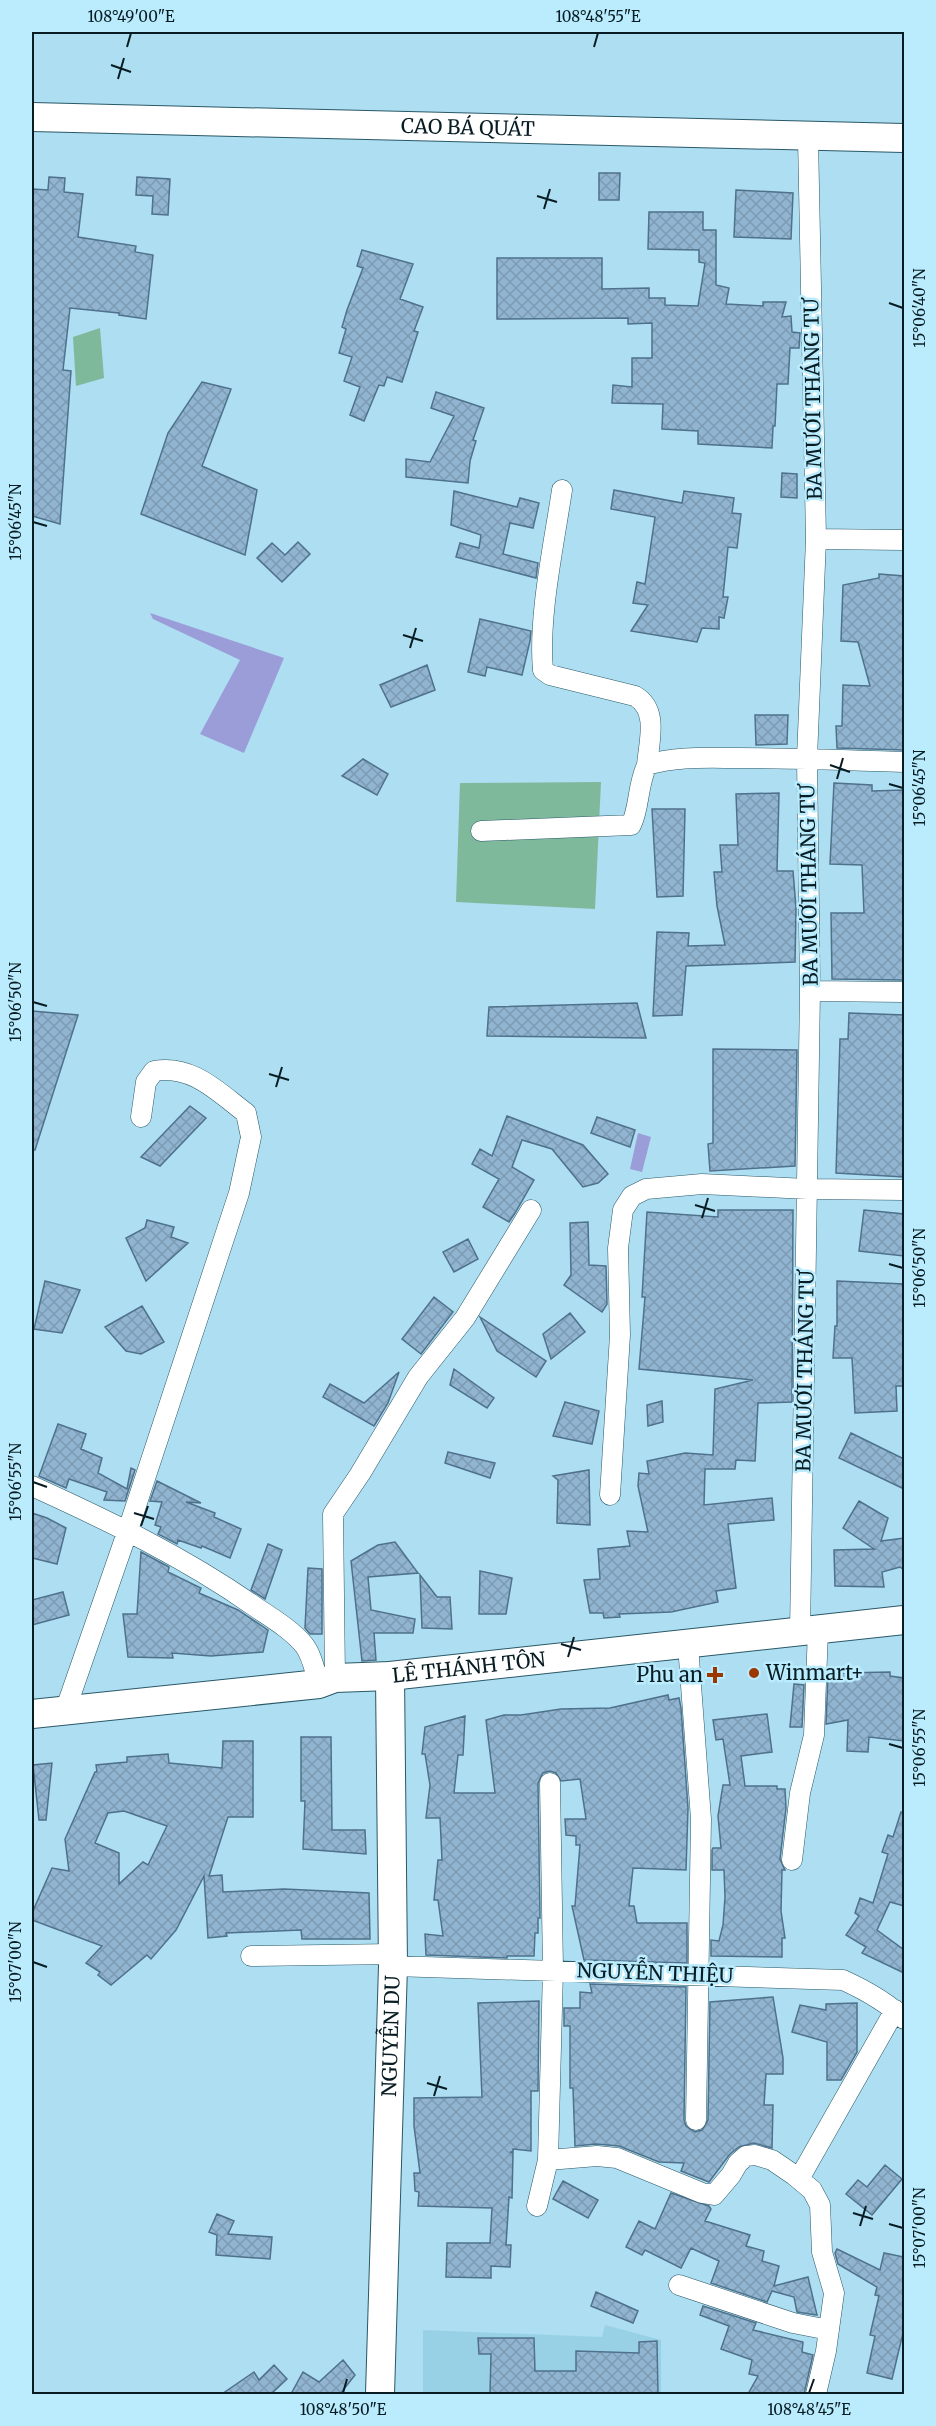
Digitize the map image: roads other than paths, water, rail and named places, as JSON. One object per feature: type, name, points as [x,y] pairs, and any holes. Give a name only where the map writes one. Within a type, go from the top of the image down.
[{"type":"street","name":"CAO BÁ QUÁT","points":[[32,117],[904,138]]},
{"type":"street","name":"BA MƯƠI THÁNG TƯ","points":[[792,1860],[800,1793],[814,1735],[809,1632],[807,1189],[810,991],[807,758],[816,539],[808,137]]},
{"type":"street","points":[[482,831],[631,825],[635,817],[640,781],[647,765],[651,716],[645,702],[635,696],[550,675],[543,670],[546,598],[562,490]]},
{"type":"street","points":[[816,539],[904,540]]},
{"type":"street","points":[[647,765],[656,762],[710,758],[807,758],[904,762]]},
{"type":"street","points":[[810,991],[904,992]]},
{"type":"street","points":[[65,1711],[128,1530],[239,1193],[251,1137],[246,1113],[199,1078],[178,1070],[154,1071],[146,1082],[141,1118]]},
{"type":"street","points":[[610,1495],[620,1335],[618,1248],[621,1218],[632,1196],[646,1188],[702,1184],[807,1189],[904,1190]]},
{"type":"street","points":[[327,1681],[333,1514],[360,1474],[418,1377],[465,1318],[531,1210]]},
{"type":"street","points":[[32,1486],[128,1530],[189,1564],[281,1625],[306,1646],[327,1681]]},
{"type":"street","name":"LÊ THÁNH TÔN","points":[[32,1714],[904,1620]]},
{"type":"street","points":[[687,1645],[701,1819],[696,2120]]},
{"type":"street","name":"NGUYỄN DU","points":[[380,2394],[393,1960],[390,1676]]},
{"type":"street","points":[[537,2205],[549,2160],[553,1970],[550,1783]]},
{"type":"street","name":"NGUYỄN THIỆU","points":[[251,1956],[843,1980],[861,1988],[900,2014]]},
{"type":"street","points":[[799,2179],[900,2014]]},
{"type":"street","points":[[549,2160],[597,2156],[617,2158],[702,2193],[714,2195],[746,2156],[755,2155],[772,2160],[812,2190],[820,2205],[822,2252],[834,2293],[816,2394]]},
{"type":"street","points":[[679,2285],[793,2323],[829,2330]]},
{"type":"place","name":"Winmart+","points":[[754,1673]]},
{"type":"place","name":"Phu an","points":[[715,1675]]}]
